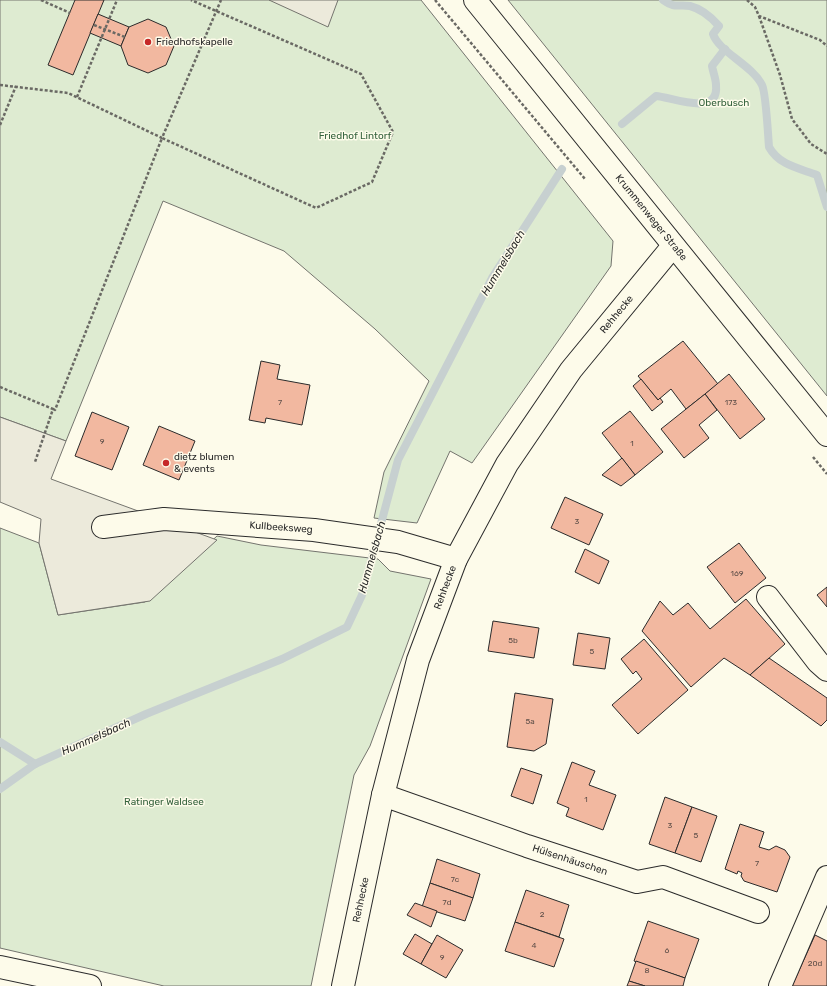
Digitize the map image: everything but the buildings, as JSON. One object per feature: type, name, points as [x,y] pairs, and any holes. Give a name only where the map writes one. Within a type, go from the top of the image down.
[{"type":"street","name":"Krummenweger Straße","points":[[475,0],[827,436]]},
{"type":"street","name":"Rehhecke","points":[[343,986],[383,795],[418,660],[456,559],[507,464],[571,370],[673,246]]},
{"type":"street","name":"Kullbeeksweg","points":[[103,527],[164,519],[314,530],[398,542],[456,559]]},
{"type":"street","points":[[768,597],[818,662],[827,670]]},
{"type":"street","name":"Hülsenhäuschen","points":[[383,795],[527,846],[637,882],[663,877],[758,912]]},
{"type":"street","points":[[780,986],[827,877]]},
{"type":"street","points":[[0,967],[90,986]]},
{"type":"path","points":[[41,0],[70,13]]},
{"type":"path","points":[[77,97],[118,0]]},
{"type":"path","points":[[0,85],[68,93],[162,138],[316,208],[372,182],[394,132],[361,74],[191,0]]},
{"type":"path","points":[[35,462],[53,409],[55,410],[162,138],[221,0]]},
{"type":"path","points":[[747,0],[754,7],[759,16],[780,75],[792,120],[811,144],[827,154]]},
{"type":"path","points":[[759,16],[820,40],[827,46]]},
{"type":"path","points":[[94,25],[125,37]]},
{"type":"path","points":[[0,125],[16,86]]},
{"type":"path","points":[[0,387],[53,409]]},
{"type":"green space","name":"Friedhof Lintorf","points":[[0,0],[421,0],[613,241],[611,266],[472,463],[450,451],[417,523],[374,518],[384,472],[429,381],[375,329],[284,251],[163,201],[66,441],[0,417]]},
{"type":"green space","name":"Oberbusch","points":[[508,0],[827,0],[827,396]]},
{"type":"green space","name":"Ratinger Waldsee","points":[[0,528],[39,543],[58,615],[145,602],[217,536],[261,545],[378,559],[390,571],[431,579],[370,746],[354,775],[311,986],[164,986],[0,948]]},
{"type":"shaded area","points":[[269,0],[338,0],[328,27]]},
{"type":"shaded area","points":[[0,417],[66,441],[51,479],[217,540],[150,601],[58,615],[39,543],[41,519],[0,502]]},
{"type":"waterway","points":[[663,0],[674,5],[690,6],[699,9],[719,26],[713,34],[716,41],[751,71],[762,85],[766,105],[769,147],[773,153],[784,162],[817,175],[827,207]]},
{"type":"waterway","name":"Hummelsbach","points":[[622,124],[656,96],[693,103],[710,101],[715,95],[716,85],[712,66],[725,49]]},
{"type":"waterway","name":"Hummelsbach","points":[[0,789],[35,764],[146,714],[282,659],[347,627],[362,595],[398,460],[492,278],[562,169]]},
{"type":"waterway","points":[[0,742],[35,764]]},
{"type":"place","name":"Friedhofskapelle","points":[[148,42]]},
{"type":"place","name":"dietz blumen & events","points":[[166,463]]}]
